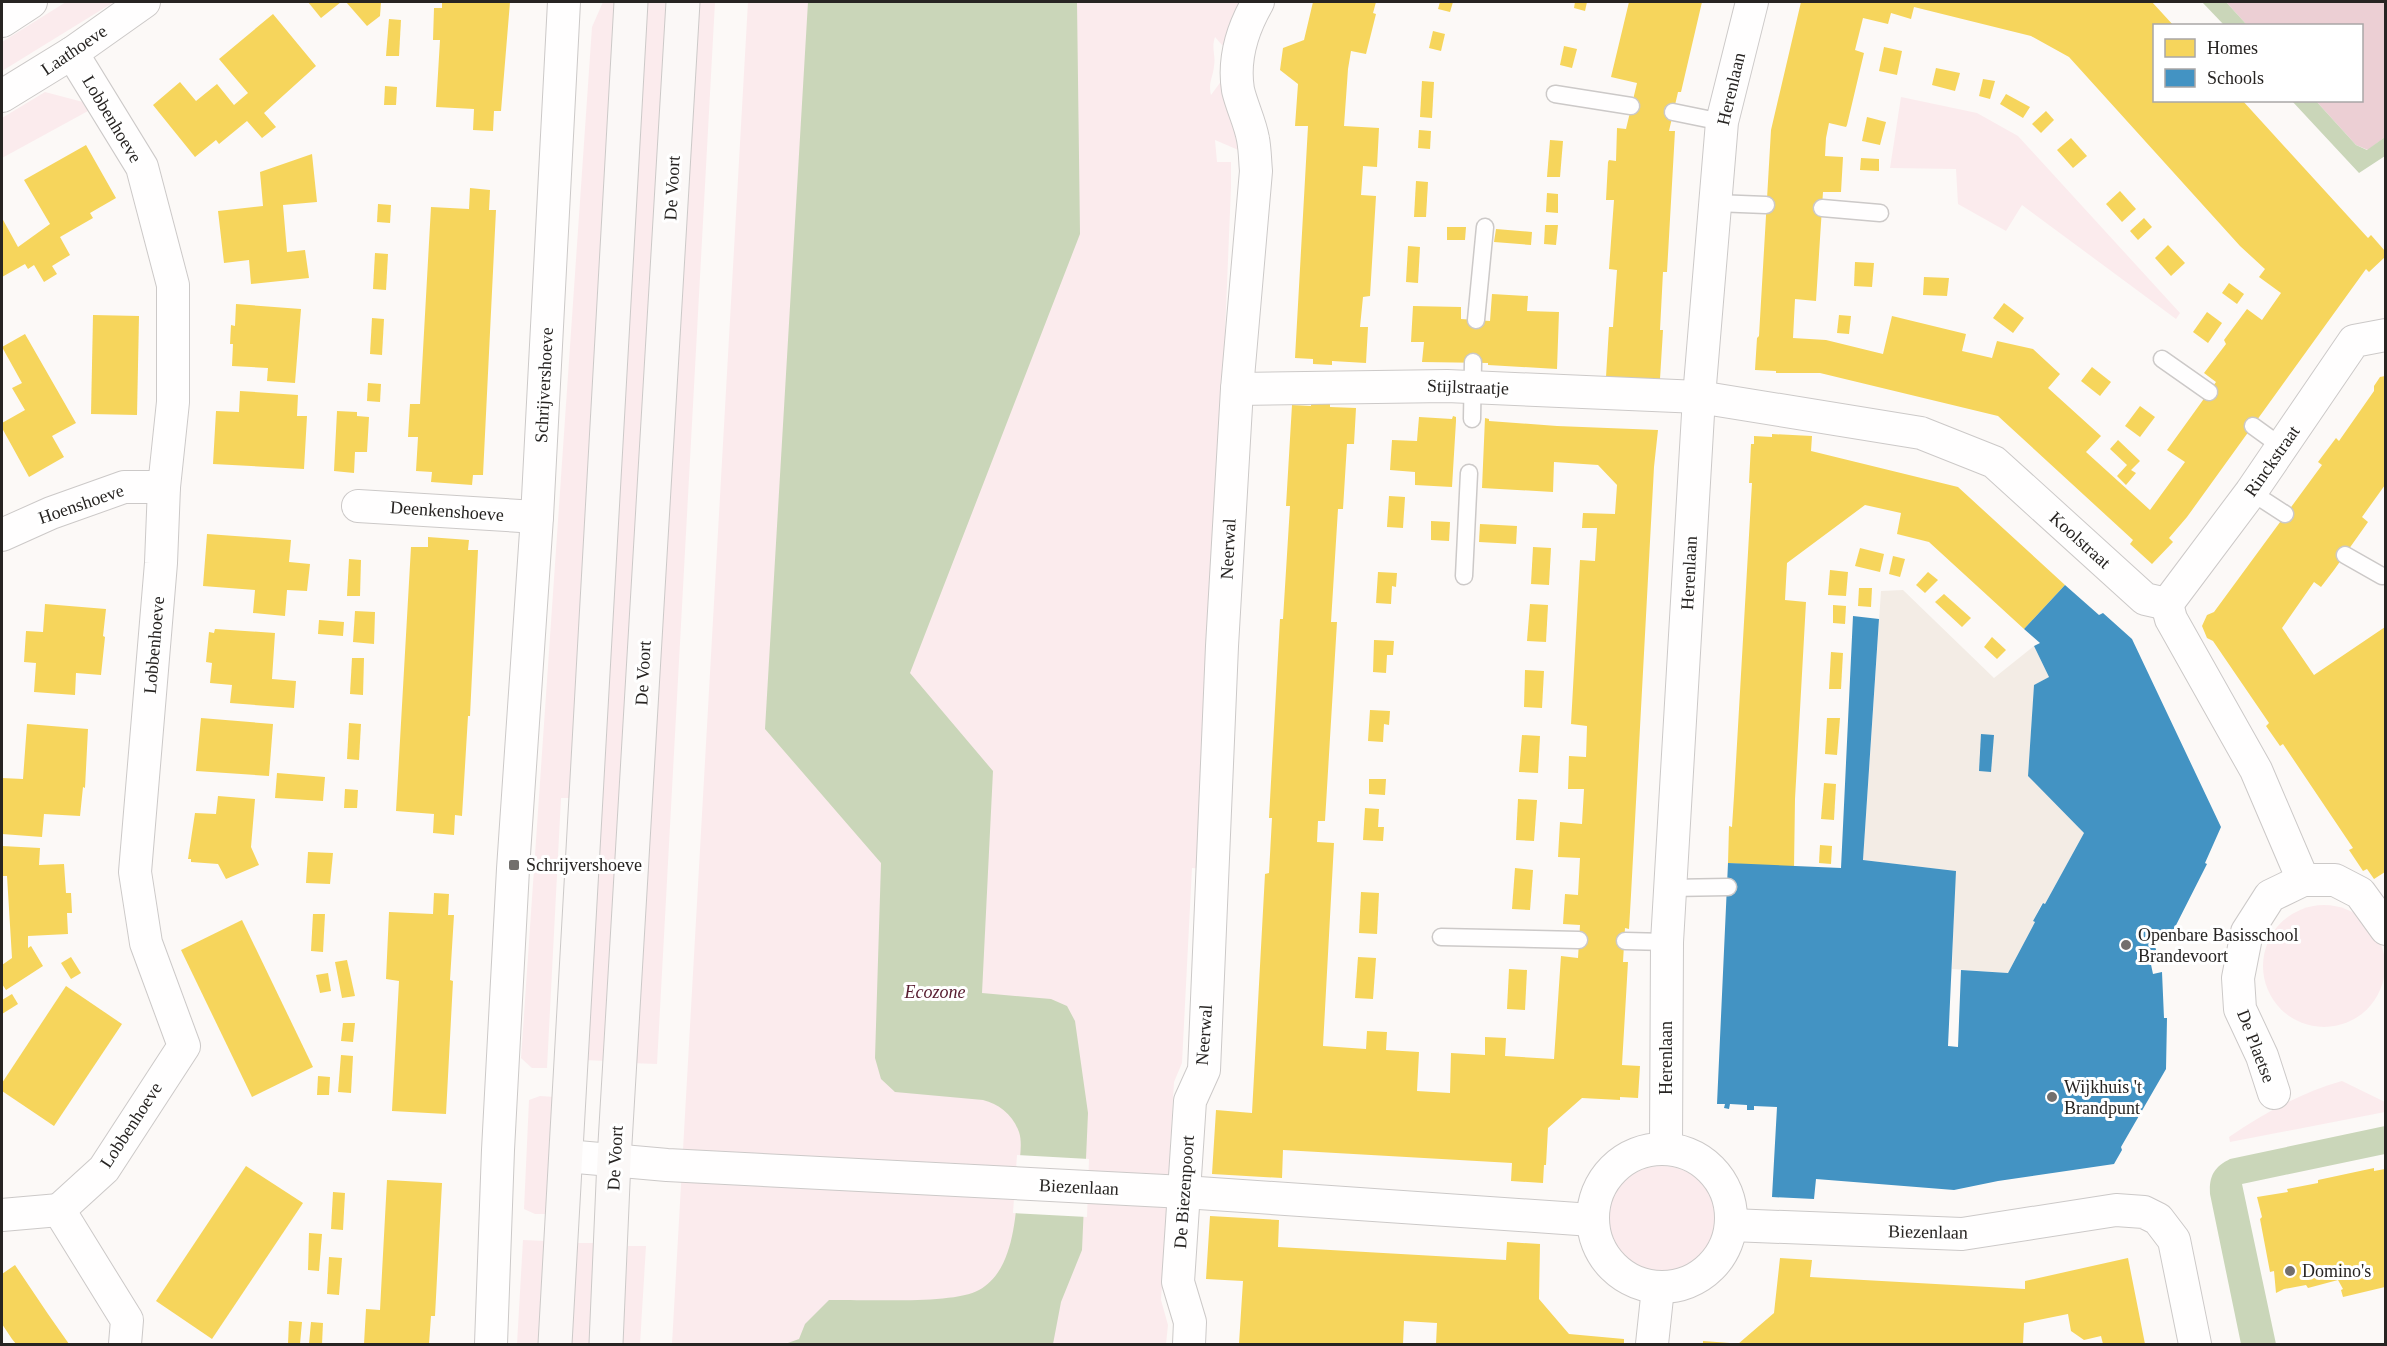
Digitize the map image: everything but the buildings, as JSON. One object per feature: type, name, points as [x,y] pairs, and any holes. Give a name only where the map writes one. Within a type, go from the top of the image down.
[{"type":"street","points":[[2,21],[31,2]]},
{"type":"street","name":"Laathoeve","points":[[2,96],[72,53],[144,2]]},
{"type":"street","name":"Schrijvershoeve","points":[[491,1344],[498,1150],[513,868],[537,517],[564,2]]},
{"type":"street","points":[[555,1344],[631,2]]},
{"type":"street","name":"De Voort","points":[[606,1344],[614,1160],[682,2]]},
{"type":"street","name":"Neerwal","points":[[1190,1101],[1204,1070],[1221,670],[1237,389],[1256,171],[1253,139],[1238,90],[1237,64],[1241,40],[1258,2]]},
{"type":"street","name":"Herenlaan","points":[[1666,1148],[1667,942],[1699,397],[1722,122],[1752,2]]},
{"type":"street","name":"Lobbenhoeve","points":[[59,1210],[104,1169],[184,1046],[146,943],[135,872],[161,563],[164,487],[173,402],[173,285],[142,167],[72,53]]},
{"type":"street","name":"Rinckstraat","points":[[2167,604],[2251,492],[2354,341],[2385,335]]},
{"type":"street","name":"Stijlstraatje","points":[[1237,389],[1473,374],[1699,397]]},
{"type":"street","name":"Koolstraat","points":[[1699,397],[1921,433],[1994,462],[2145,599],[2167,604]]},
{"type":"street","name":"Hoenshoeve","points":[[2,535],[51,513],[124,487],[164,487]]},
{"type":"street","name":"Deenkenshoeve","points":[[358,506],[537,517]]},
{"type":"street","points":[[2167,604],[2171,619],[2256,770],[2303,880]]},
{"type":"street","name":"De Plaetse","points":[[2274,1093],[2262,1056],[2240,1009],[2238,978],[2247,932],[2270,896],[2303,880],[2335,880],[2360,893],[2385,929]]},
{"type":"street","name":"De Biezenpoort","points":[[1189,1344],[1190,1322],[1178,1282],[1190,1101]]},
{"type":"street","points":[[1666,1148],[1693,1155],[1715,1173],[1728,1197],[1731,1225],[1724,1250],[1708,1272],[1685,1285],[1658,1288],[1633,1282],[1612,1268],[1598,1246],[1592,1220],[1597,1192],[1613,1168],[1637,1152],[1666,1148]]},
{"type":"street","name":"Biezenlaan","points":[[566,1156],[667,1165],[1184,1192],[1592,1220]]},
{"type":"street","points":[[2,1215],[59,1210],[127,1320],[125,1344]]},
{"type":"street","name":"Biezenlaan","points":[[1731,1225],[1962,1234],[2116,1210],[2144,1212],[2158,1219],[2174,1240],[2195,1344]]},
{"type":"street","points":[[1652,1344],[1658,1288]]},
{"type":"lane","points":[[1555,94],[1631,105]]},
{"type":"lane","points":[[1673,112],[1722,122]]},
{"type":"lane","points":[[1715,203],[1766,205]]},
{"type":"lane","points":[[1822,208],[1880,213]]},
{"type":"lane","points":[[1476,320],[1485,227]]},
{"type":"lane","points":[[2162,359],[2209,392]]},
{"type":"lane","points":[[1472,419],[1473,374]]},
{"type":"lane","points":[[2253,426],[2282,447]]},
{"type":"lane","points":[[1464,576],[1469,473]]},
{"type":"lane","points":[[2251,492],[2285,514]]},
{"type":"lane","points":[[2345,555],[2382,576]]},
{"type":"lane","points":[[1671,888],[1728,887]]},
{"type":"lane","points":[[1441,938],[1579,940]]},
{"type":"lane","points":[[1624,941],[1667,942]]},
{"type":"shaded area","points":[[808,2],[1077,2],[1080,234],[910,673],[993,771],[982,993],[1051,999],[1067,1006],[1075,1021],[1088,1113],[1082,1250],[1061,1302],[1053,1344],[785,1344],[799,1339],[805,1324],[829,1300],[949,1298],[979,1290],[991,1281],[1007,1254],[1012,1238],[1021,1147],[1019,1132],[1013,1120],[995,1104],[983,1100],[895,1092],[881,1079],[875,1058],[881,863],[765,729]]},
{"type":"shaded area","points":[[2202,2],[2226,2],[2246,24],[2223,24]]},
{"type":"shaded area","points":[[2226,2],[2385,2],[2385,137],[2368,150],[2356,145],[2317,102],[2363,102],[2363,24],[2246,24]]},
{"type":"shaded area","points":[[2293,102],[2317,102],[2356,145],[2367,150],[2385,137],[2385,156],[2359,173]]},
{"type":"shaded area","points":[[1903,590],[1994,678],[2034,646],[2049,677],[2034,685],[2028,776],[2084,833],[2045,904],[2042,903],[2033,921],[2035,922],[2008,973],[1952,969],[1955,871],[1863,860],[1881,591]]},
{"type":"shaded area","points":[[2385,1126],[2385,1154],[2242,1184],[2276,1344],[2241,1344],[2210,1194],[2210,1182],[2214,1173],[2220,1165],[2230,1159]]},
{"type":"green space","points":[[66,2],[114,2],[2,71],[2,42]]},
{"type":"green space","points":[[603,2],[616,2],[573,798],[561,798],[547,1068],[532,1068],[521,1058],[592,27]]},
{"type":"green space","points":[[643,2],[666,2],[607,1061],[584,1060]]},
{"type":"green space","points":[[693,2],[715,2],[657,1064],[630,1063]]},
{"type":"green space","name":"Ecozone","points":[[748,2],[1244,2],[1227,46],[1222,45],[1215,37],[1210,87],[1211,95],[1225,76],[1243,152],[1215,140],[1217,162],[1231,162],[1231,187],[1203,869],[1192,868],[1182,1063],[1174,1082],[1161,1300],[1168,1325],[1166,1344],[672,1344]]},
{"type":"green space","points":[[45,92],[83,102],[88,111],[2,158],[2,118]]},
{"type":"green space","points":[[1901,97],[1977,113],[2018,136],[2180,313],[2176,319],[2022,205],[2006,231],[1958,204],[1956,169],[1890,168]]},
{"type":"green space","points":[[2324,905],[2347,910],[2358,915],[2367,923],[2375,932],[2380,943],[2385,966],[2380,989],[2375,1000],[2367,1009],[2358,1017],[2347,1022],[2324,1027],[2301,1022],[2290,1017],[2281,1009],[2273,1000],[2268,989],[2263,966],[2268,943],[2273,932],[2281,923],[2290,915],[2301,910]]},
{"type":"green space","points":[[2342,1081],[2385,1102],[2385,1112],[2230,1142],[2229,1137],[2270,1112],[2312,1091]]},
{"type":"green space","points":[[540,1096],[555,1097],[548,1214],[535,1214],[524,1209],[529,1100]]},
{"type":"green space","points":[[1662,1166],[1683,1170],[1700,1182],[1712,1199],[1716,1220],[1712,1241],[1700,1258],[1683,1270],[1662,1274],[1641,1270],[1624,1258],[1612,1241],[1608,1220],[1612,1199],[1624,1182],[1641,1170]]},
{"type":"green space","points":[[523,1240],[546,1241],[540,1344],[517,1344]]},
{"type":"green space","points":[[570,1243],[596,1243],[591,1344],[564,1344]]},
{"type":"green space","points":[[628,1246],[646,1246],[640,1344],[622,1344]]},
{"type":"pier","points":[[1017,1155],[1089,1159],[1087,1217],[1013,1213]]},
{"type":"place","name":"Schrijvershoeve","points":[[514,865]]},
{"type":"place","name":"Openbare Basisschool Brandevoort","points":[[2126,945]]},
{"type":"place","name":"Wijkhuis 't Brandpunt","points":[[2052,1097]]},
{"type":"place","name":"Domino's","points":[[2290,1271]]}]
